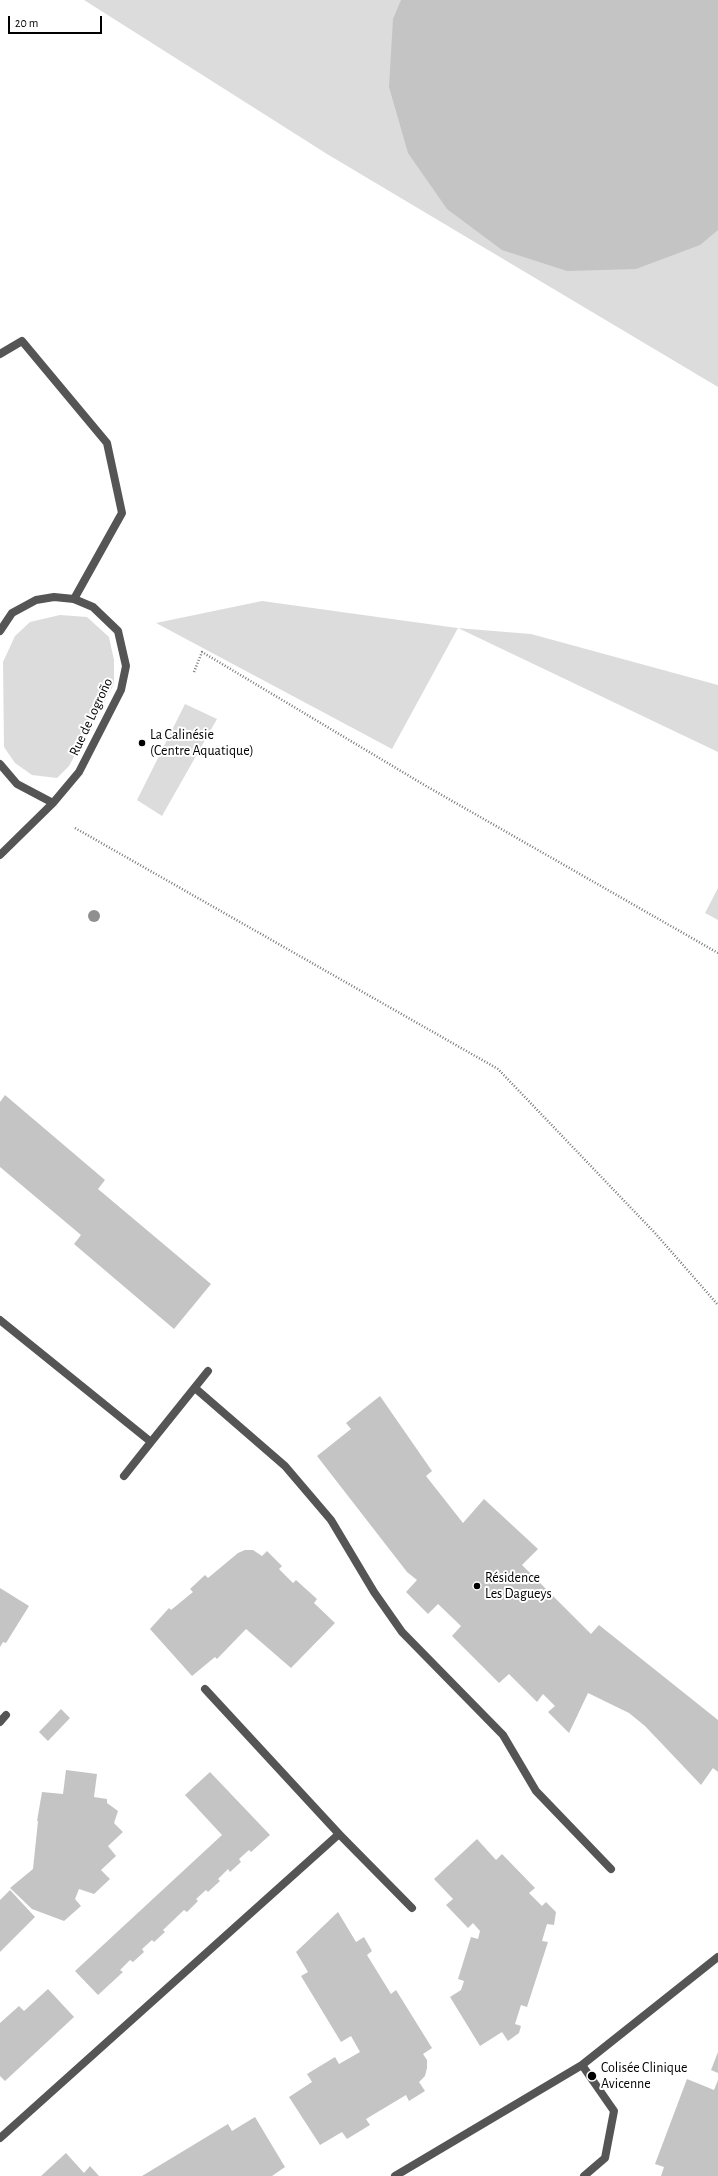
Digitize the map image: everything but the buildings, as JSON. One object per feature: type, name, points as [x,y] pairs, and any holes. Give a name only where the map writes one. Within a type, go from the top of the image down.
[{"type":"street","points":[[0,354],[22,341],[108,443],[122,513],[74,599]]},
{"type":"street","name":"Rue de Logroño","points":[[0,631],[12,613],[36,600],[54,598],[74,599],[93,607],[118,631],[126,666],[120,690],[79,772],[54,803],[0,856]]},
{"type":"street","points":[[0,764],[17,784],[54,803]]},
{"type":"street","points":[[0,1320],[151,1442]]},
{"type":"street","points":[[124,1476],[208,1371]]},
{"type":"street","points":[[195,1388],[285,1466],[331,1520],[374,1592],[402,1632],[503,1735],[536,1791],[611,1869]]},
{"type":"street","points":[[205,1689],[339,1834],[412,1908]]},
{"type":"street","points":[[0,1722],[6,1715]]},
{"type":"street","points":[[0,2138],[339,1834]]},
{"type":"street","points":[[395,2176],[582,2065],[718,1957]]},
{"type":"street","points":[[582,2065],[614,2111],[605,2158],[584,2176]]},
{"type":"path","points":[[194,672],[202,652],[426,786],[718,953]]},
{"type":"path","points":[[75,828],[498,1068],[655,1233],[718,1305]]},
{"type":"shaded area","points":[[84,0],[718,0],[718,387],[327,154]]},
{"type":"shaded area","points":[[262,601],[458,628],[392,749],[156,623]]},
{"type":"shaded area","points":[[60,615],[87,617],[109,637],[114,660],[114,684],[69,766],[57,778],[32,775],[15,763],[4,747],[3,662],[15,636],[30,622]]},
{"type":"shaded area","points":[[458,628],[531,634],[718,685],[718,752]]},
{"type":"shaded area","points":[[185,704],[217,719],[162,816],[137,800]]},
{"type":"shaded area","points":[[718,888],[718,920],[705,913]]},
{"type":"place","name":"La Calinésie (Centre Aquatique)","points":[[142,743]]},
{"type":"place","name":"Résidence Les Dagueys","points":[[477,1586]]},
{"type":"place","name":"Colisée Clinique Avicenne","points":[[592,2076]]}]
